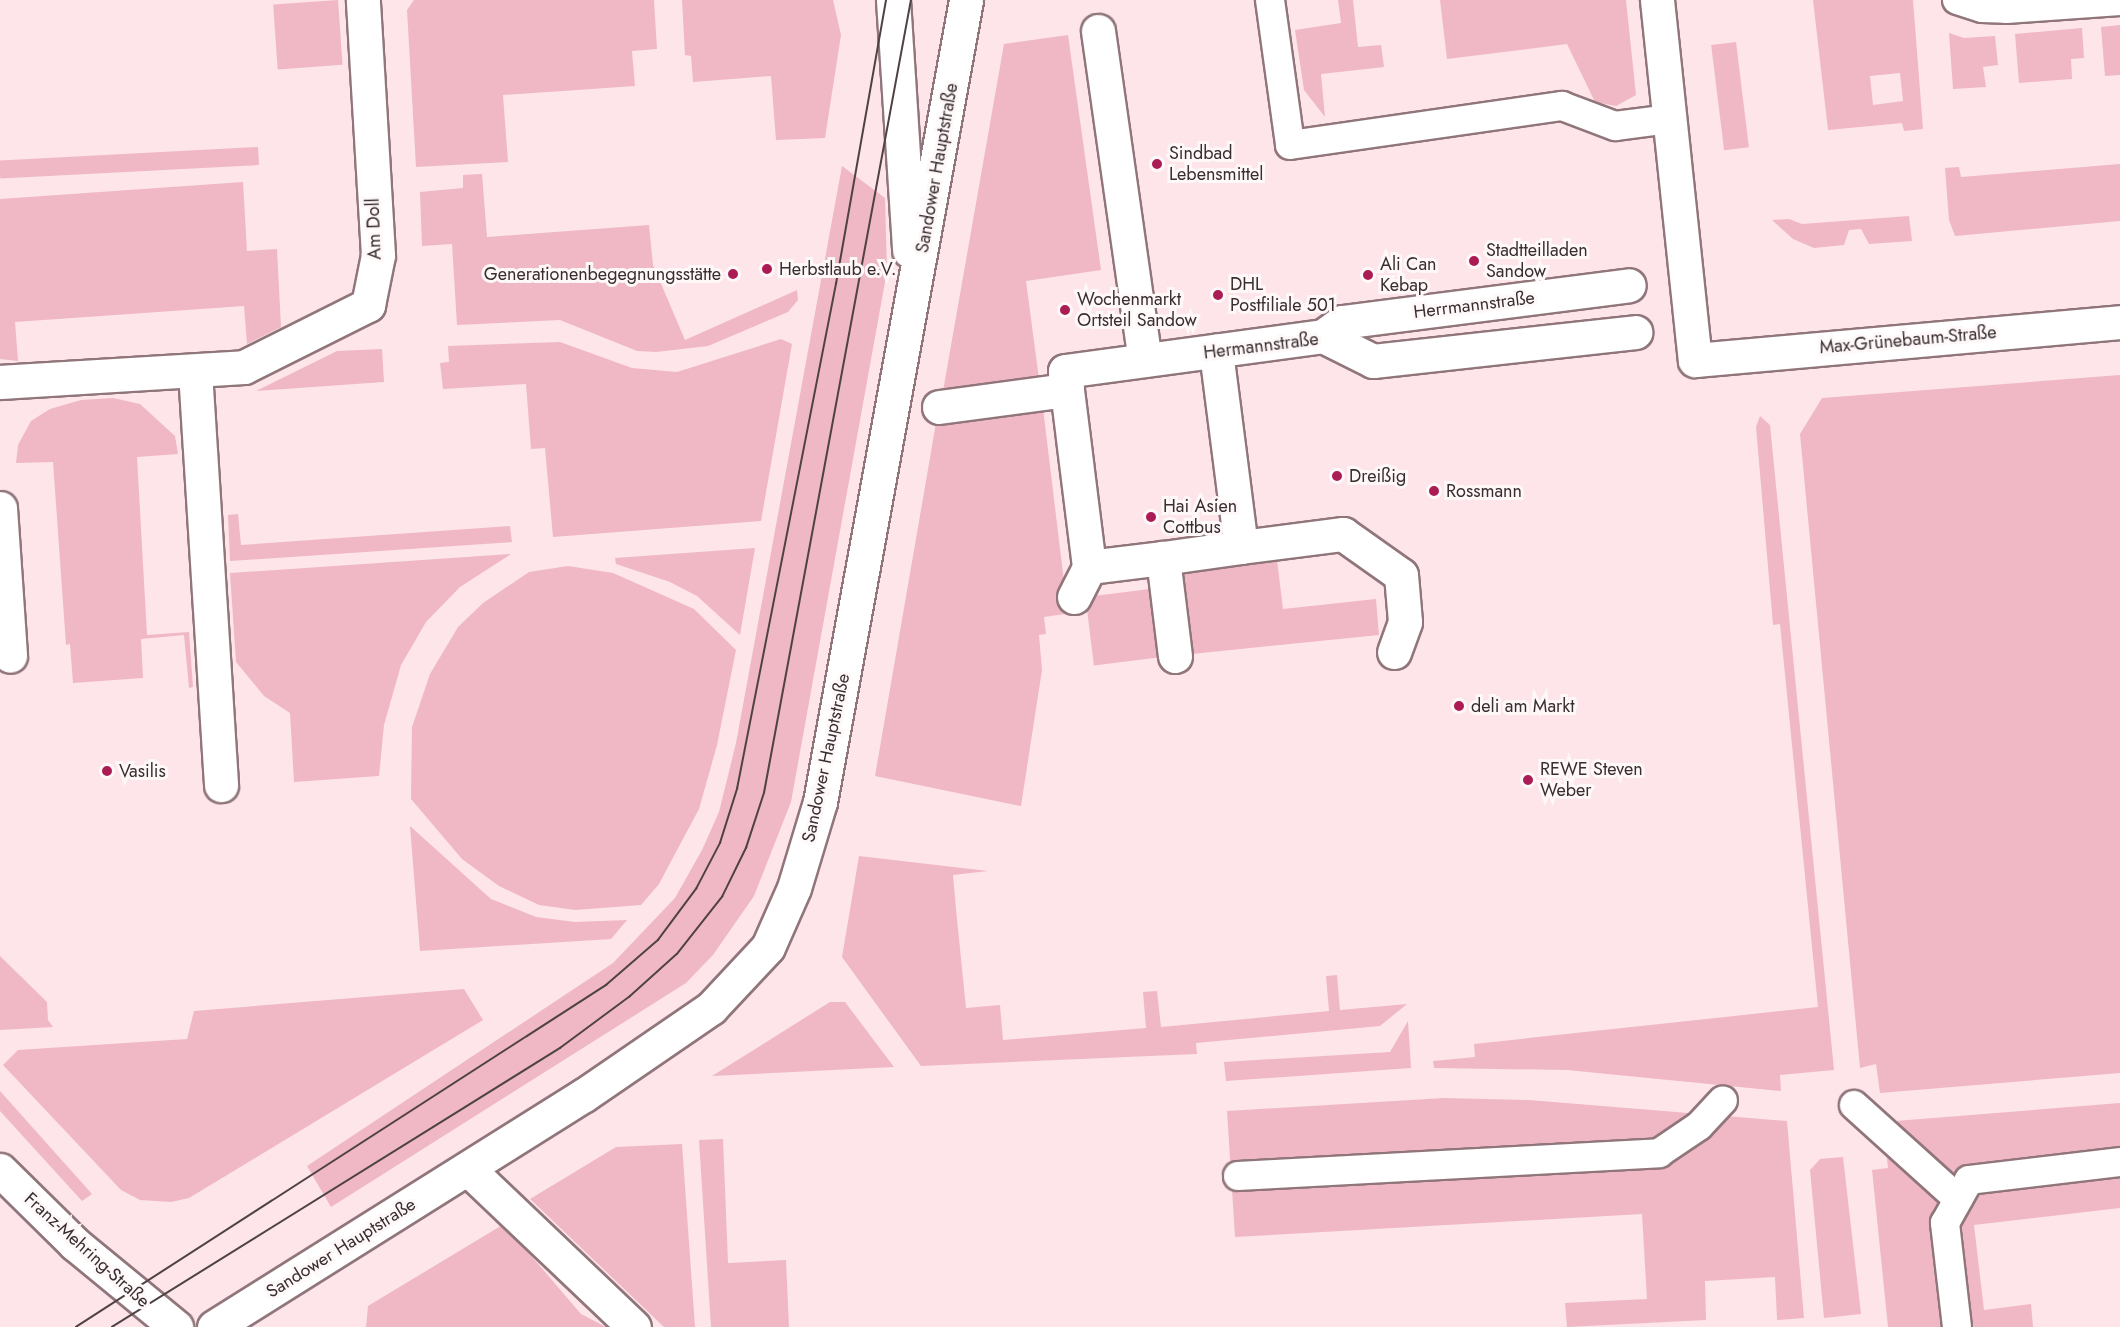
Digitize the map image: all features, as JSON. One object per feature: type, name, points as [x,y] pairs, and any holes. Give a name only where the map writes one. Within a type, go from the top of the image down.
[{"type":"street","name":"Am Doll","points":[[0,382],[244,367],[368,305],[378,255],[363,0]]},
{"type":"street","name":"Sandower Hauptstraße","points":[[893,0],[909,243],[907,336]]},
{"type":"street","name":"Sandower Hauptstraße","points":[[214,1327],[584,1095],[711,1008],[768,947],[794,888],[820,802],[907,336],[966,0]]},
{"type":"street","points":[[1657,0],[1669,119]]},
{"type":"street","points":[[1098,31],[1145,360]]},
{"type":"street","name":"Max-Grünebaum-Straße","points":[[1669,119],[1695,360],[2120,322]]},
{"type":"street","name":"Herrmannstraße","points":[[1323,336],[1342,322],[1629,285]]},
{"type":"street","name":"Hermannstraße","points":[[1067,390],[1065,371],[1323,336],[1373,361],[1635,332]]},
{"type":"street","points":[[1216,351],[1241,547]]},
{"type":"street","points":[[195,370],[221,785]]},
{"type":"street","points":[[939,407],[1067,390],[1089,567],[1074,597]]},
{"type":"street","points":[[0,508],[10,656]]},
{"type":"street","points":[[1089,567],[1343,534],[1401,575],[1405,622],[1394,651]]},
{"type":"street","points":[[1163,558],[1175,656]]},
{"type":"street","points":[[468,1169],[634,1327]]},
{"type":"street","name":"Franz-Mehring-Straße","points":[[0,1170],[75,1244],[176,1327]]},
{"type":"lane","points":[[1270,0],[1290,145],[1562,106],[1616,126],[1669,119]]},
{"type":"lane","points":[[1957,0],[1982,8],[2006,9],[2120,1]]},
{"type":"lane","points":[[1238,1176],[1659,1153],[1699,1126],[1723,1100]]},
{"type":"lane","points":[[1854,1105],[1958,1199]]},
{"type":"lane","points":[[1957,1327],[1944,1223],[1969,1180],[2120,1162]]},
{"type":"shaded area","points":[[338,0],[343,65],[278,69],[273,5]]},
{"type":"shaded area","points":[[414,0],[654,0],[657,49],[632,51],[635,86],[503,95],[508,162],[416,167],[407,10]]},
{"type":"shaded area","points":[[682,0],[833,0],[841,35],[825,138],[776,140],[771,76],[693,82],[691,56],[685,55]]},
{"type":"shaded area","points":[[1338,0],[1353,0],[1358,47],[1381,45],[1384,67],[1321,74],[1325,117],[1304,90],[1295,30],[1341,23]]},
{"type":"shaded area","points":[[1440,0],[1626,0],[1636,95],[1616,106],[1595,102],[1567,44],[1447,59]]},
{"type":"shaded area","points":[[1813,0],[1913,0],[1923,129],[1904,131],[1902,123],[1828,130]],"holes":[[[1900,73],[1903,101],[1873,105],[1870,76]]]},
{"type":"shaded area","points":[[2120,25],[2120,75],[2105,76],[2101,27]]},
{"type":"shaded area","points":[[2082,28],[2084,58],[2071,59],[2072,79],[2019,83],[2015,34]]},
{"type":"shaded area","points":[[1949,33],[1964,38],[1995,36],[1998,65],[1983,67],[1986,87],[1953,89]]},
{"type":"shaded area","points":[[1068,35],[1101,270],[1026,281],[1039,379],[943,391],[1004,44]]},
{"type":"shaded area","points":[[1736,42],[1749,147],[1724,150],[1711,45]]},
{"type":"shaded area","points":[[258,147],[259,165],[0,179],[0,161]]},
{"type":"shaded area","points":[[2120,164],[2120,221],[1955,236],[1949,220],[1945,168],[1959,167],[1961,177]]},
{"type":"shaded area","points":[[842,166],[885,198],[887,271],[791,802],[754,896],[713,955],[686,983],[331,1207],[307,1166],[613,963],[675,898],[702,850],[719,812],[736,743]]},
{"type":"shaded area","points":[[482,174],[487,237],[649,225],[653,265],[685,340],[797,290],[798,300],[788,312],[708,346],[656,352],[637,351],[560,320],[457,325],[452,244],[422,246],[420,192],[463,188],[463,175]]},
{"type":"shaded area","points":[[243,182],[247,251],[277,249],[281,327],[247,344],[244,306],[15,322],[18,361],[0,359],[0,199]]},
{"type":"shaded area","points":[[1909,216],[1912,241],[1869,244],[1861,229],[1849,230],[1844,245],[1814,248],[1793,239],[1772,220],[1789,219],[1802,224]]},
{"type":"shaded area","points":[[781,339],[792,344],[761,521],[553,537],[545,448],[531,449],[526,384],[443,389],[440,363],[449,362],[448,346],[560,342],[632,368],[677,372]]},
{"type":"shaded area","points":[[382,349],[384,382],[256,391],[337,351]]},
{"type":"shaded area","points":[[2120,375],[2120,1073],[1880,1093],[1876,1064],[1860,1068],[1800,434],[1822,398]]},
{"type":"shaded area","points":[[113,398],[140,404],[175,436],[178,454],[137,457],[147,635],[189,632],[193,687],[189,688],[184,635],[141,639],[143,678],[73,683],[70,644],[66,645],[53,462],[16,463],[18,445],[31,421],[50,409],[81,400]]},
{"type":"shaded area","points":[[1043,408],[1066,598],[1065,614],[1044,617],[1046,634],[1039,635],[1042,670],[1021,806],[875,776],[936,423]]},
{"type":"shaded area","points":[[1760,416],[1770,425],[1834,1070],[1780,1075],[1781,1091],[1567,1070],[1434,1068],[1433,1061],[1475,1057],[1474,1044],[1818,1007],[1780,624],[1773,625],[1756,427]]},
{"type":"shaded area","points":[[238,514],[241,545],[510,526],[512,542],[230,561],[228,515]]},
{"type":"shaded area","points":[[755,548],[740,635],[697,596],[670,582],[616,564],[615,558]]},
{"type":"shaded area","points":[[511,554],[460,587],[426,622],[401,665],[384,725],[379,776],[294,782],[290,713],[264,696],[236,662],[230,573]]},
{"type":"shaded area","points":[[1277,560],[1283,609],[1376,599],[1379,635],[1192,654],[1181,571]]},
{"type":"shaded area","points":[[568,566],[613,573],[694,609],[736,650],[717,745],[699,809],[659,884],[641,905],[575,910],[539,905],[499,886],[462,859],[411,799],[412,727],[430,674],[458,627],[483,603],[529,572]]},
{"type":"shaded area","points":[[1150,589],[1158,657],[1094,665],[1085,597]]},
{"type":"shaded area","points":[[410,826],[491,899],[536,917],[575,922],[627,920],[611,939],[420,951]]},
{"type":"shaded area","points":[[859,856],[988,871],[953,875],[956,909],[966,1008],[1000,1005],[1003,1040],[1146,1028],[1143,992],[1157,991],[1161,1027],[1329,1011],[1326,976],[1337,975],[1340,1010],[1407,1004],[1380,1026],[1196,1043],[1197,1054],[921,1066],[842,957]]},
{"type":"shaded area","points":[[0,956],[47,1002],[48,1020],[53,1027],[0,1030]]},
{"type":"shaded area","points":[[464,989],[483,1020],[189,1198],[171,1202],[140,1200],[121,1190],[3,1065],[18,1050],[187,1039],[194,1011]]},
{"type":"shaded area","points":[[830,1002],[845,1002],[894,1067],[712,1076]]},
{"type":"shaded area","points":[[1408,1021],[1411,1068],[1226,1081],[1224,1062],[1390,1052]]},
{"type":"shaded area","points":[[0,1091],[92,1194],[82,1201],[0,1111]]},
{"type":"shaded area","points":[[1444,1098],[1529,1100],[1787,1121],[1804,1318],[1777,1320],[1775,1277],[1705,1281],[1706,1320],[1567,1327],[1565,1303],[1647,1299],[1642,1214],[1235,1237],[1227,1111]]},
{"type":"shaded area","points":[[2120,1103],[2120,1208],[1974,1225],[1984,1310],[2031,1304],[2033,1327],[1888,1327],[1872,1170],[1888,1168],[1883,1122]]},
{"type":"shaded area","points":[[723,1139],[728,1263],[786,1260],[789,1327],[711,1327],[699,1140]]},
{"type":"shaded area","points":[[682,1144],[695,1327],[664,1327],[530,1199],[616,1147]]},
{"type":"shaded area","points":[[1843,1157],[1861,1314],[1824,1318],[1810,1170],[1820,1159]]},
{"type":"shaded area","points":[[504,1224],[581,1314],[606,1327],[366,1327],[368,1306]]},
{"type":"tram line","points":[[76,1327],[606,985],[658,940],[696,889],[720,843],[737,789],[836,284],[886,0]]},
{"type":"tram line","points":[[112,1327],[560,1048],[629,997],[677,954],[722,897],[746,848],[764,793],[911,0]]},
{"type":"place","name":"Sindbad Lebensmittel","points":[[1157,164]]},
{"type":"place","name":"Stadtteilladen Sandow","points":[[1474,261]]},
{"type":"place","name":"Herbstlaub e.V.","points":[[767,269]]},
{"type":"place","name":"Generationenbegegnungsstätte","points":[[733,274]]},
{"type":"place","name":"Ali Can Kebap","points":[[1368,275]]},
{"type":"place","name":"DHL Postfiliale 501","points":[[1218,295]]},
{"type":"place","name":"Wochenmarkt Ortsteil Sandow","points":[[1065,310]]},
{"type":"place","name":"Dreißig","points":[[1337,476]]},
{"type":"place","name":"Rossmann","points":[[1434,491]]},
{"type":"place","name":"Hai Asien Cottbus","points":[[1151,517]]},
{"type":"place","name":"deli am Markt","points":[[1459,706]]},
{"type":"place","name":"Vasilis","points":[[107,771]]},
{"type":"place","name":"REWE Steven Weber","points":[[1528,780]]}]
